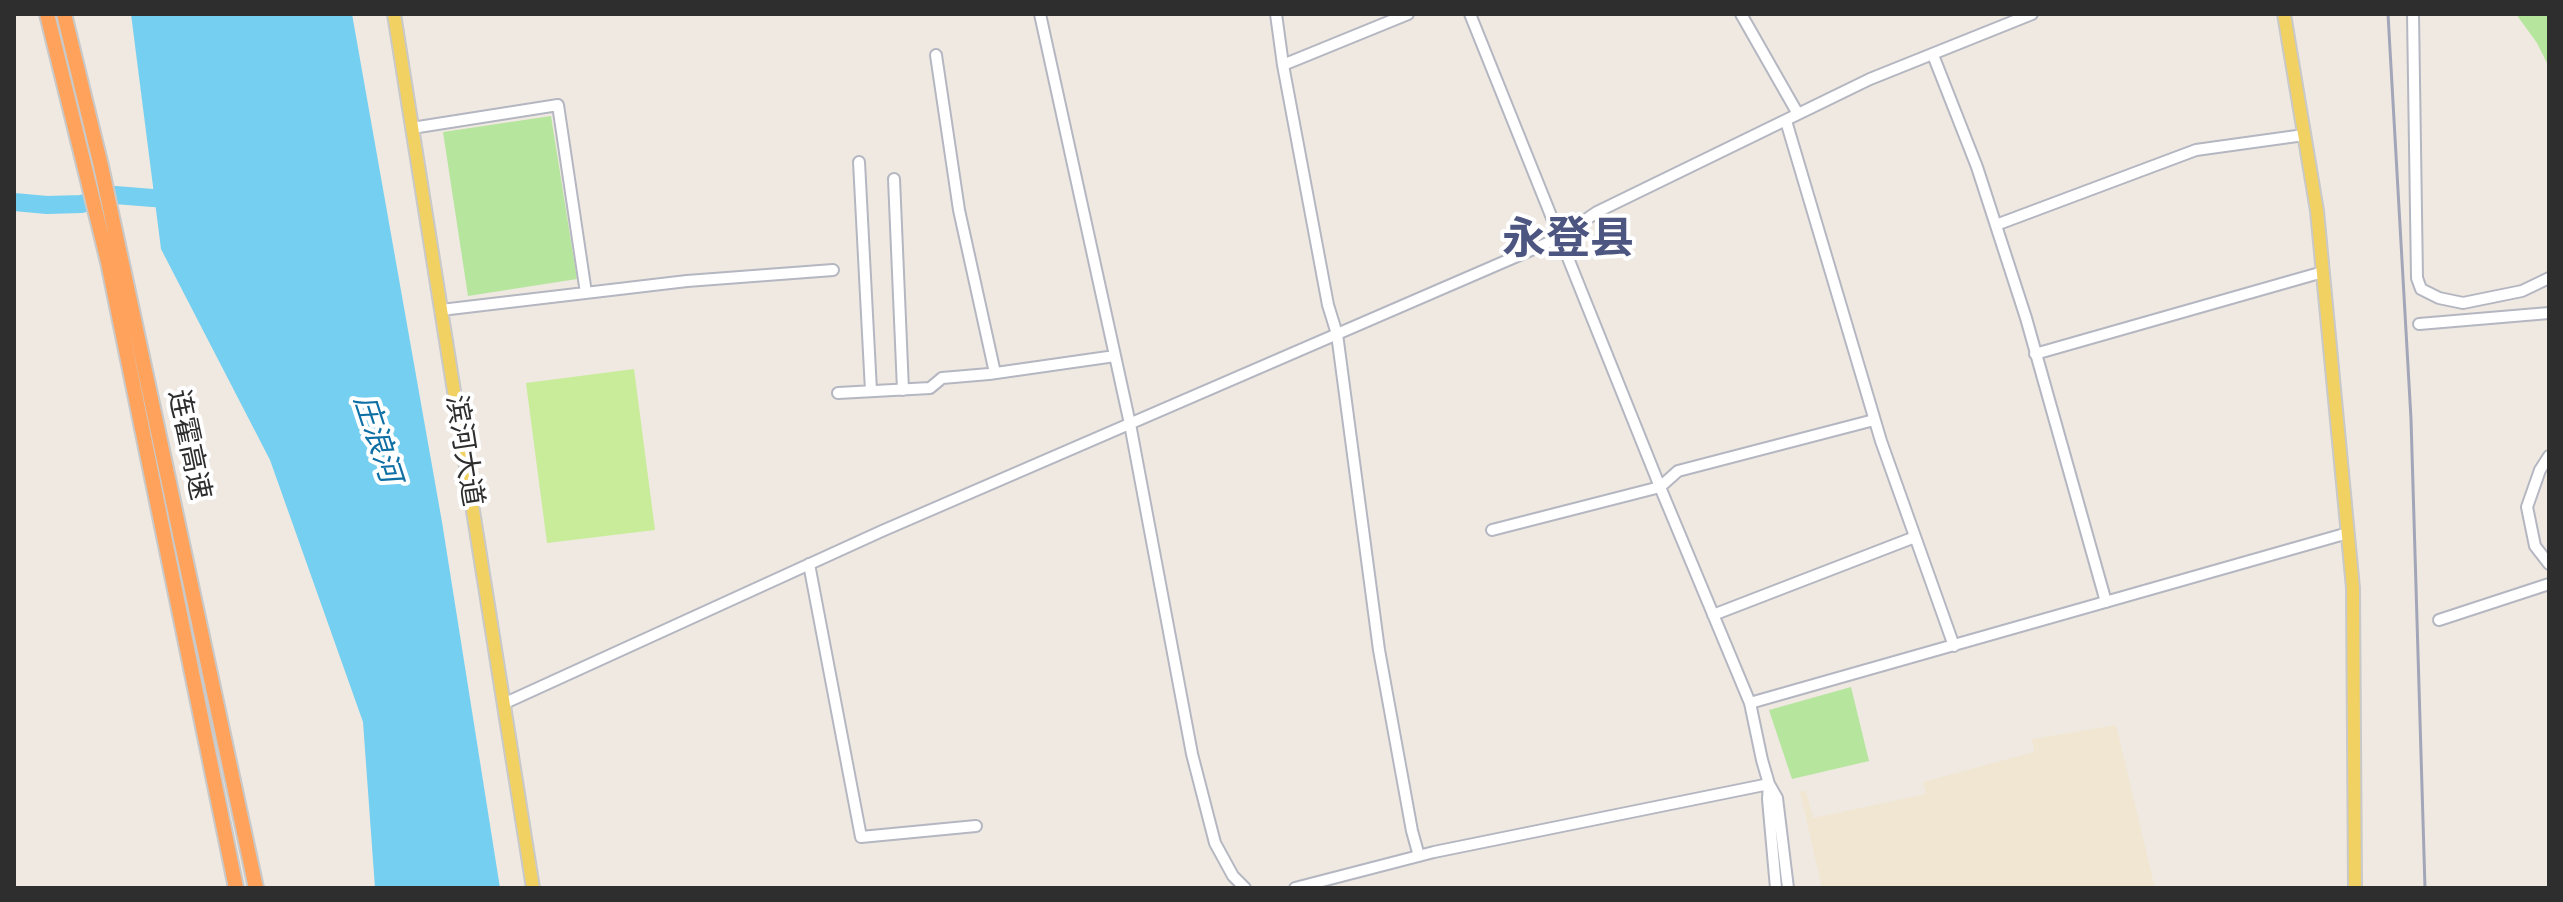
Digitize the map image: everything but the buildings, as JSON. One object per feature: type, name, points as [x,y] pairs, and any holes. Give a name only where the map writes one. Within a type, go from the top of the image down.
[{"type":"highway","name":"连霍高速","points":[[47,14],[94,166]]},
{"type":"highway","name":"连霍高速","points":[[64,14],[114,261],[256,888]]},
{"type":"highway","name":"连霍高速","points":[[114,261],[236,888]]},
{"type":"main road","name":"滨河大道","points":[[394,14],[533,888]]},
{"type":"main road","points":[[2284,14],[2317,211],[2353,588],[2355,888]]},
{"type":"street","points":[[1040,14],[1130,424],[1192,754],[1215,843],[1233,876],[1245,888]]},
{"type":"street","points":[[1276,14],[1328,305],[1337,334],[1379,650],[1419,856]]},
{"type":"street","points":[[1283,65],[1408,14]]},
{"type":"street","points":[[1470,14],[1750,703],[1769,784],[1777,798],[1788,888]]},
{"type":"street","points":[[1741,14],[1798,114]]},
{"type":"street","points":[[503,704],[809,564],[1559,238],[1597,212],[1870,79],[2032,14]]},
{"type":"street","points":[[2413,14],[2417,278],[2421,289],[2439,298],[2463,303],[2522,291],[2549,278]]},
{"type":"street","points":[[936,55],[959,210],[995,373]]},
{"type":"street","points":[[1933,55],[1996,225],[2106,602]]},
{"type":"street","points":[[412,128],[558,105],[586,293]]},
{"type":"street","points":[[1786,121],[1874,420],[1954,646]]},
{"type":"street","points":[[1996,225],[2196,150],[2304,135]]},
{"type":"street","points":[[859,162],[871,391]]},
{"type":"street","points":[[894,179],[903,390]]},
{"type":"street","points":[[441,310],[687,281],[833,270]]},
{"type":"street","points":[[2035,354],[2323,272]]},
{"type":"street","points":[[2419,324],[2549,313]]},
{"type":"street","points":[[838,393],[930,388],[942,378],[1115,356]]},
{"type":"street","points":[[1492,530],[1660,487],[1678,471],[1874,420]]},
{"type":"street","points":[[2549,456],[2540,470],[2527,507],[2535,546],[2549,564]]},
{"type":"street","points":[[1750,703],[2348,533]]},
{"type":"street","points":[[1713,615],[1915,537]]},
{"type":"street","points":[[809,564],[861,837],[976,826]]},
{"type":"street","points":[[2439,620],[2549,584]]},
{"type":"street","points":[[1295,888],[1419,856],[1769,784]]},
{"type":"street","points":[[1769,784],[1776,888]]},
{"type":"shaded area","points":[[2116,725],[2155,888],[1822,888],[1800,792],[1806,791],[1813,818],[1926,794],[1923,782],[2034,752],[2032,739]]},
{"type":"green space","points":[[2516,14],[2549,14],[2549,67],[2537,43]]},
{"type":"green space","points":[[551,116],[577,279],[468,296],[443,132]]},
{"type":"green space","points":[[634,369],[655,530],[547,543],[526,383]]},
{"type":"green space","points":[[1851,687],[1869,761],[1792,779],[1769,710]]},
{"type":"water","name":"庄浪河","points":[[131,14],[352,14],[442,522],[500,888],[375,888],[363,722],[270,460],[161,249]]},
{"type":"waterway","points":[[14,202],[81,204],[115,195],[178,200]]},
{"type":"railway","points":[[2388,14],[2411,419],[2425,888]]},
{"type":"district","name":"永登县","points":[[1568,241]]}]
